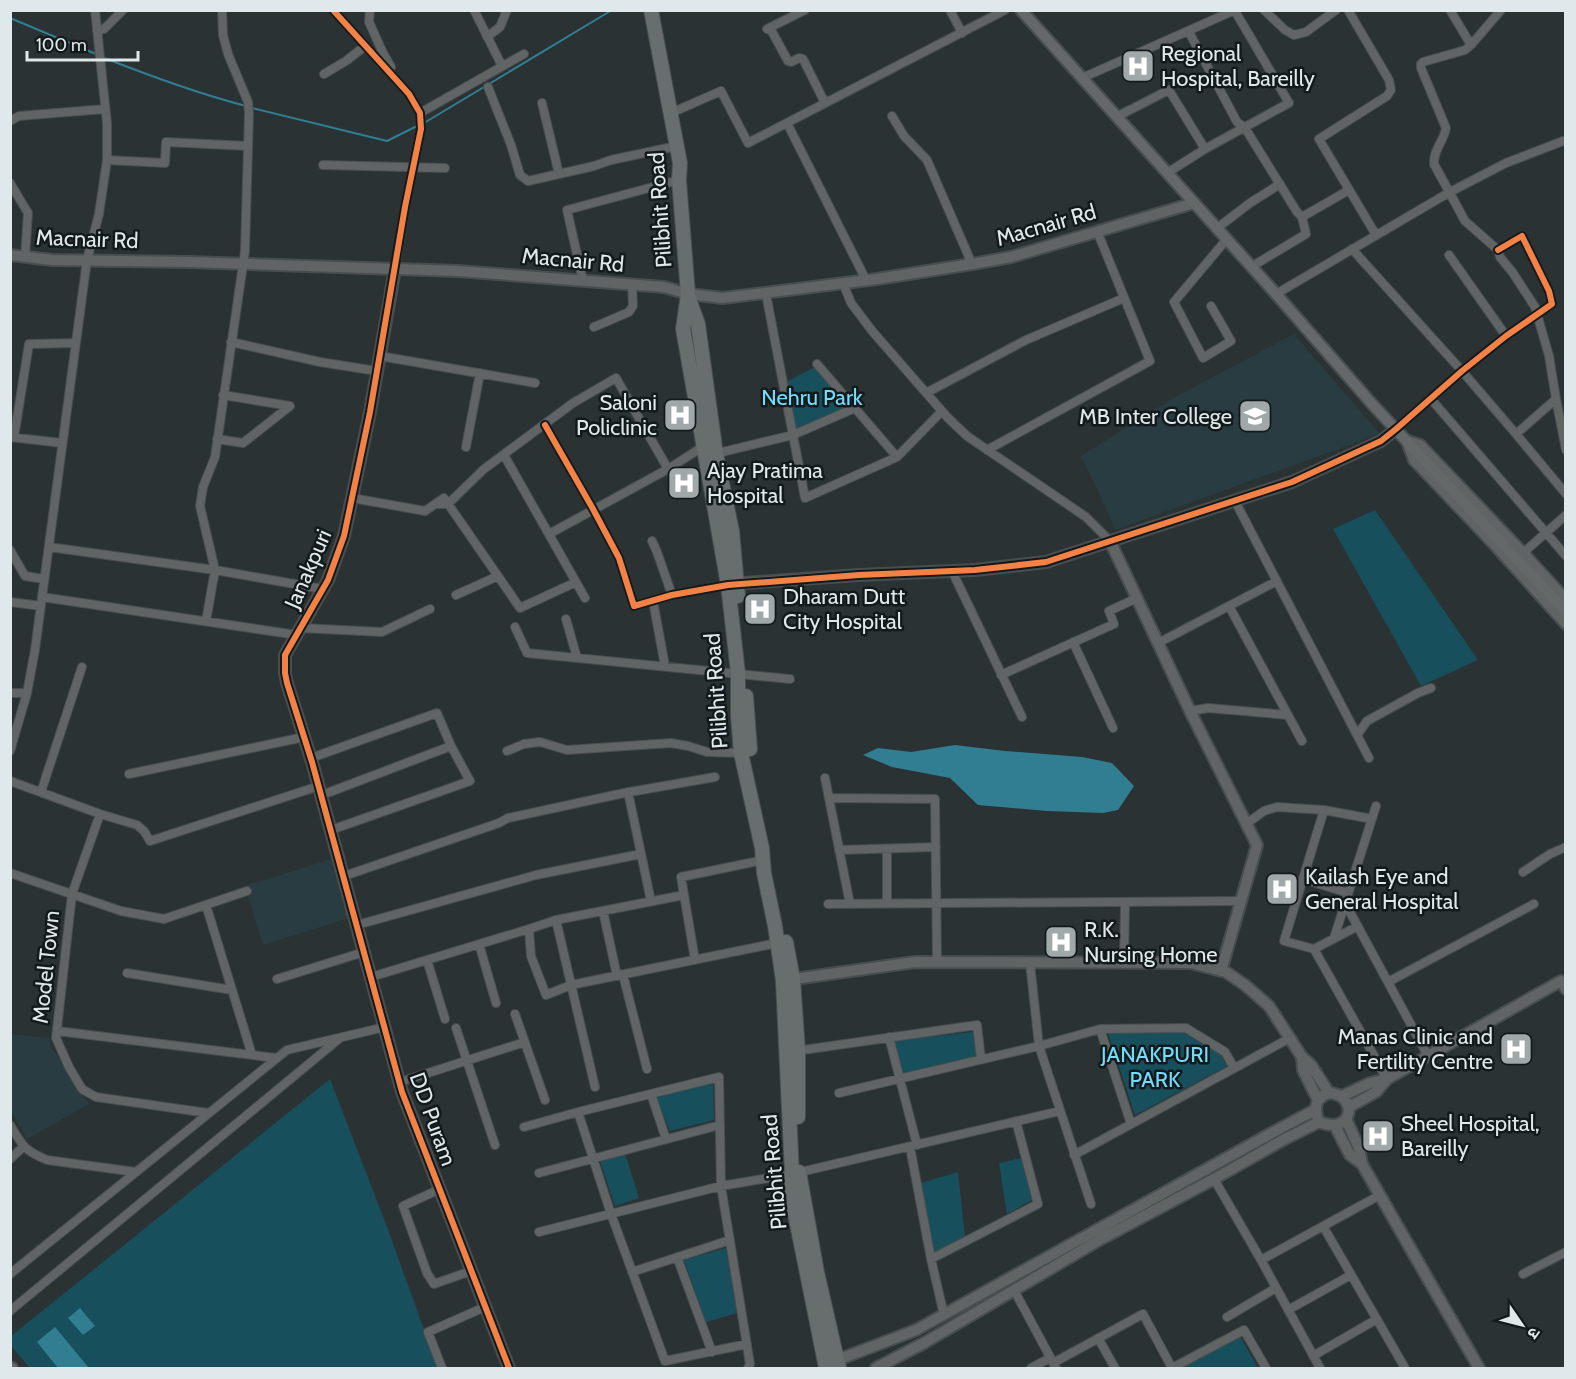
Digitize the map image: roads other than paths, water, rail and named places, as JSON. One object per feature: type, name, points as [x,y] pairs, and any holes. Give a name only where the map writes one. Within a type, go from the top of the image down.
[{"type":"highway","name":"Pilibhit Road","points":[[651,10],[680,163],[679,180],[688,294],[698,324],[709,452],[733,584],[741,673],[738,717],[741,753],[764,860],[764,873],[777,943],[788,980],[795,1173],[792,1199],[832,1365]]},
{"type":"highway","points":[[741,673],[750,750],[788,980]]},
{"type":"main road","points":[[1021,10],[1373,405],[1566,612]]},
{"type":"street","points":[[10,751],[27,693],[87,260],[99,214],[107,160],[105,109],[95,10]]},
{"type":"street","points":[[97,31],[104,28],[123,10]]},
{"type":"street","points":[[206,621],[215,570],[200,506],[203,487],[214,457],[245,251],[249,113],[248,102],[228,54],[223,35],[222,10]]},
{"type":"street","points":[[333,10],[409,94],[421,116],[421,129],[395,269]]},
{"type":"street","points":[[370,10],[369,22],[391,67],[389,71]]},
{"type":"street","points":[[474,10],[502,66]]},
{"type":"street","points":[[487,38],[500,27],[507,10]]},
{"type":"street","points":[[805,10],[768,29],[788,62],[803,59],[825,103]]},
{"type":"street","points":[[950,10],[962,33]]},
{"type":"street","points":[[671,113],[721,91],[748,143],[1005,10]]},
{"type":"street","points":[[1264,10],[1285,30],[1294,35],[1306,32],[1336,10]]},
{"type":"street","points":[[1348,10],[1389,80],[1391,90],[1387,96],[1318,140],[1376,235]]},
{"type":"street","points":[[1450,10],[1471,45]]},
{"type":"street","points":[[1501,10],[1465,50],[1420,64],[1446,128],[1433,156],[1434,164],[1465,221],[1498,250],[1535,307],[1549,356],[1566,450]]},
{"type":"street","points":[[1082,78],[1235,11],[1289,103],[1205,149],[1167,173]]},
{"type":"street","points":[[1189,32],[1237,122],[1245,128],[1302,217],[1306,234],[1251,267]]},
{"type":"street","points":[[324,74],[346,62],[365,46]]},
{"type":"street","points":[[421,116],[524,54]]},
{"type":"street","points":[[488,87],[520,175],[528,181],[677,146]]},
{"type":"street","points":[[1116,117],[1169,90],[1205,149]]},
{"type":"street","points":[[542,103],[559,174]]},
{"type":"street","points":[[10,121],[19,116],[105,109]]},
{"type":"street","points":[[892,116],[904,136],[927,160],[972,264]]},
{"type":"street","points":[[787,123],[866,280]]},
{"type":"street","points":[[1276,294],[1450,192],[1506,163],[1563,141]]},
{"type":"street","points":[[107,160],[165,163],[166,142],[248,146]]},
{"type":"street","points":[[323,165],[445,168]]},
{"type":"street","points":[[583,281],[567,210],[679,180]]},
{"type":"street","points":[[10,183],[28,213],[25,257]]},
{"type":"street","points":[[1216,229],[1280,184]]},
{"type":"street","points":[[1302,217],[1349,190]]},
{"type":"street","name":"Macnair Rd","points":[[10,255],[52,260],[458,271],[664,287],[688,294],[723,298],[766,294],[972,264],[1011,256],[1194,203]]},
{"type":"street","points":[[987,450],[1150,361],[1096,231]]},
{"type":"street","points":[[545,425],[619,558],[634,606],[672,595],[733,584],[975,570],[1046,562],[1292,482],[1381,441],[1462,371],[1553,302],[1522,236],[1498,250]]},
{"type":"street","points":[[1210,306],[1231,340],[1203,358],[1174,302],[1226,240]]},
{"type":"street","points":[[1352,249],[1462,371],[1566,494]]},
{"type":"street","points":[[1449,255],[1506,336]]},
{"type":"street","name":"Janakpuri","points":[[344,876],[287,683],[285,655],[323,589],[344,536],[395,269]]},
{"type":"street","points":[[843,283],[851,303],[873,333],[967,436],[1086,517],[1110,541],[1190,711],[1257,845],[1221,971]]},
{"type":"street","points":[[594,327],[629,312],[633,306],[632,285]]},
{"type":"street","points":[[766,294],[805,498],[897,457],[942,411]]},
{"type":"street","points":[[926,393],[1026,340],[1124,298]]},
{"type":"street","points":[[231,342],[321,362],[377,371]]},
{"type":"street","points":[[62,443],[12,437],[29,344],[76,343]]},
{"type":"street","points":[[380,356],[535,383]]},
{"type":"street","points":[[817,364],[897,457]]},
{"type":"street","points":[[466,447],[480,374]]},
{"type":"street","points":[[448,504],[484,470],[504,455],[573,404],[616,378],[668,469]]},
{"type":"street","points":[[217,439],[243,443],[290,406],[223,395]]},
{"type":"street","points":[[1431,399],[1566,556]]},
{"type":"street","points":[[1516,434],[1556,399]]},
{"type":"street","points":[[549,534],[668,469],[709,452],[793,435],[855,408]]},
{"type":"street","points":[[1407,441],[1420,445],[1566,600]]},
{"type":"street","points":[[1407,441],[1414,460],[1566,624]]},
{"type":"street","points":[[504,455],[585,598]]},
{"type":"street","points":[[352,498],[425,511],[444,498],[520,608],[576,582]]},
{"type":"street","points":[[1235,501],[1369,758]]},
{"type":"street","points":[[1523,553],[1566,515]]},
{"type":"street","points":[[652,541],[672,595]]},
{"type":"street","points":[[49,547],[215,570],[323,589]]},
{"type":"street","points":[[10,550],[25,576],[44,579]]},
{"type":"street","points":[[951,571],[1022,717]]},
{"type":"street","points":[[456,596],[498,576]]},
{"type":"street","points":[[1158,643],[1277,581]]},
{"type":"street","points":[[1001,675],[1114,624],[1109,611],[1137,598]]},
{"type":"street","points":[[653,601],[665,666]]},
{"type":"street","points":[[10,603],[41,602],[299,631],[382,632],[430,609]]},
{"type":"street","points":[[1229,606],[1302,741]]},
{"type":"street","points":[[566,619],[577,658]]},
{"type":"street","points":[[515,627],[527,653],[790,679]]},
{"type":"street","points":[[1073,642],[1113,728]]},
{"type":"street","points":[[41,792],[82,667]]},
{"type":"street","points":[[1358,735],[1367,721],[1431,688]]},
{"type":"street","points":[[10,693],[27,693]]},
{"type":"street","points":[[1190,711],[1208,708],[1288,716]]},
{"type":"street","points":[[311,758],[437,713],[451,746],[470,781],[331,830]]},
{"type":"street","points":[[129,774],[304,737]]},
{"type":"street","points":[[507,751],[524,744],[540,742],[567,750],[671,743],[706,752],[741,753]]},
{"type":"street","points":[[10,781],[137,825],[150,841],[320,791],[451,746]]},
{"type":"street","points":[[344,876],[508,818],[628,792],[715,777]]},
{"type":"street","points":[[825,777],[850,904]]},
{"type":"street","points":[[628,792],[651,901]]},
{"type":"street","points":[[829,798],[935,799],[937,962]]},
{"type":"street","points":[[1335,938],[1376,806]]},
{"type":"street","points":[[1246,824],[1264,811],[1277,807],[1324,810],[1371,819]]},
{"type":"street","points":[[1324,810],[1284,941],[1314,949],[1358,926]]},
{"type":"street","name":"Model Town","points":[[100,814],[72,894],[56,1038],[82,1089],[96,1096],[208,1113]]},
{"type":"street","points":[[839,850],[936,847]]},
{"type":"street","points":[[1523,872],[1550,854],[1566,848]]},
{"type":"street","points":[[887,849],[887,903]]},
{"type":"street","points":[[357,925],[536,875],[641,854]]},
{"type":"street","points":[[695,960],[681,876],[764,860]]},
{"type":"street","name":"Model Town","points":[[10,873],[121,911],[165,920],[247,891]]},
{"type":"street","name":"DD Puram","points":[[344,876],[399,1082],[509,1368]]},
{"type":"street","points":[[1303,879],[1348,893]]},
{"type":"street","points":[[371,977],[556,920],[684,895]]},
{"type":"street","points":[[828,904],[1241,901]]},
{"type":"street","points":[[1124,963],[1125,902]]},
{"type":"street","points":[[1345,903],[1428,1056]]},
{"type":"street","points":[[1388,982],[1534,904]]},
{"type":"street","points":[[206,905],[252,1055]]},
{"type":"street","points":[[603,910],[647,1069]]},
{"type":"street","points":[[556,920],[594,1087]]},
{"type":"street","points":[[529,929],[531,956],[546,995],[571,985],[777,943]]},
{"type":"street","points":[[479,944],[496,1003]]},
{"type":"street","points":[[1314,949],[1387,1079]]},
{"type":"street","points":[[277,979],[364,952]]},
{"type":"street","points":[[428,960],[445,1019]]},
{"type":"street","points":[[788,980],[915,962],[1191,963],[1221,971],[1245,985],[1269,1006],[1329,1093]]},
{"type":"street","points":[[1030,963],[1039,1046],[1090,1204]]},
{"type":"street","points":[[127,973],[232,990]]},
{"type":"street","points":[[1342,1096],[1370,1083],[1387,1079],[1561,981],[1566,989]]},
{"type":"street","points":[[514,1014],[545,1100]]},
{"type":"street","points":[[792,1051],[977,1025],[981,1059]]},
{"type":"street","points":[[10,1274],[287,1050],[385,1027]]},
{"type":"street","points":[[456,1028],[495,1144]]},
{"type":"street","points":[[839,1093],[1039,1046],[1100,1029],[1186,1028],[1225,1052],[1234,1068]]},
{"type":"street","points":[[1100,1029],[1131,1124]]},
{"type":"street","points":[[57,1031],[276,1058]]},
{"type":"street","points":[[10,1311],[341,1037]]},
{"type":"street","points":[[889,1037],[914,1146],[931,1259],[944,1315]]},
{"type":"street","points":[[1074,1155],[1290,1038]]},
{"type":"street","points":[[399,1082],[525,1042]]},
{"type":"street","points":[[1302,1057],[1304,1070],[1317,1105],[1318,1122]]},
{"type":"street","points":[[524,1127],[719,1077],[722,1186],[750,1364],[748,1368]]},
{"type":"street","points":[[1348,1107],[1376,1092],[1387,1079]]},
{"type":"street","points":[[832,1365],[916,1330],[944,1315],[1317,1105],[1323,1095],[1336,1093],[1346,1101],[1348,1113],[1341,1124],[1328,1126],[1318,1122],[1283,1140],[1101,1239],[924,1343],[876,1368]]},
{"type":"street","points":[[651,1094],[666,1139]]},
{"type":"street","points":[[539,1232],[722,1186],[795,1173],[1060,1111]]},
{"type":"street","points":[[578,1112],[611,1214],[665,1361],[747,1344]]},
{"type":"street","points":[[1346,1119],[1359,1148],[1362,1164],[1479,1368]]},
{"type":"street","points":[[931,1259],[1038,1204],[1016,1121]]},
{"type":"street","points":[[10,1125],[23,1147],[47,1160],[136,1172]]},
{"type":"street","points":[[539,1173],[720,1125]]},
{"type":"street","points":[[1335,1126],[1350,1155],[1362,1164]]},
{"type":"street","points":[[10,1159],[23,1147]]},
{"type":"street","points":[[1214,1179],[1261,1260],[1317,1367]]},
{"type":"street","points":[[440,1189],[404,1206],[423,1264],[434,1284],[471,1271]]},
{"type":"street","points":[[1261,1260],[1380,1195]]},
{"type":"street","points":[[1323,1226],[1405,1368]]},
{"type":"street","points":[[632,1272],[730,1240]]},
{"type":"street","points":[[1523,1275],[1566,1252]]},
{"type":"street","points":[[677,1257],[711,1352]]},
{"type":"street","points":[[1288,1310],[1351,1275]]},
{"type":"street","points":[[1227,1317],[1276,1288]]},
{"type":"street","points":[[1014,1290],[1053,1363]]},
{"type":"street","points":[[442,1368],[428,1332],[485,1307]]},
{"type":"street","points":[[1031,1368],[1053,1363],[1143,1314],[1172,1368],[1244,1330],[1266,1368]]},
{"type":"street","points":[[1313,1356],[1377,1319]]},
{"type":"street","points":[[1098,1338],[1115,1368]]},
{"type":"waterway","points":[[424,123],[612,10]]},
{"type":"waterway","points":[[10,18],[96,54]]},
{"type":"waterway","points":[[102,57],[173,84],[246,106]]},
{"type":"waterway","points":[[252,108],[387,141],[419,125]]},
{"type":"place","name":"Regional Hospital, Bareilly","points":[[1138,66]]},
{"type":"place","name":"Saloni Policlinic","points":[[680,415]]},
{"type":"place","name":"MB Inter College","points":[[1255,416]]},
{"type":"place","name":"Ajay Pratima Hospital","points":[[684,483]]},
{"type":"place","name":"Dharam Dutt City Hospital","points":[[760,609]]},
{"type":"place","name":"Kailash Eye and General Hospital","points":[[1282,889]]},
{"type":"place","name":"R.K. Nursing Home","points":[[1061,942]]},
{"type":"place","name":"Manas Clinic and Fertility Centre","points":[[1516,1049]]},
{"type":"place","name":"Sheel Hospital, Bareilly","points":[[1378,1136]]},
{"type":"park label","name":"Nehru Park","points":[[812,397]]},
{"type":"park label","name":"JANAKPURI PARK","points":[[1155,1066]]}]
